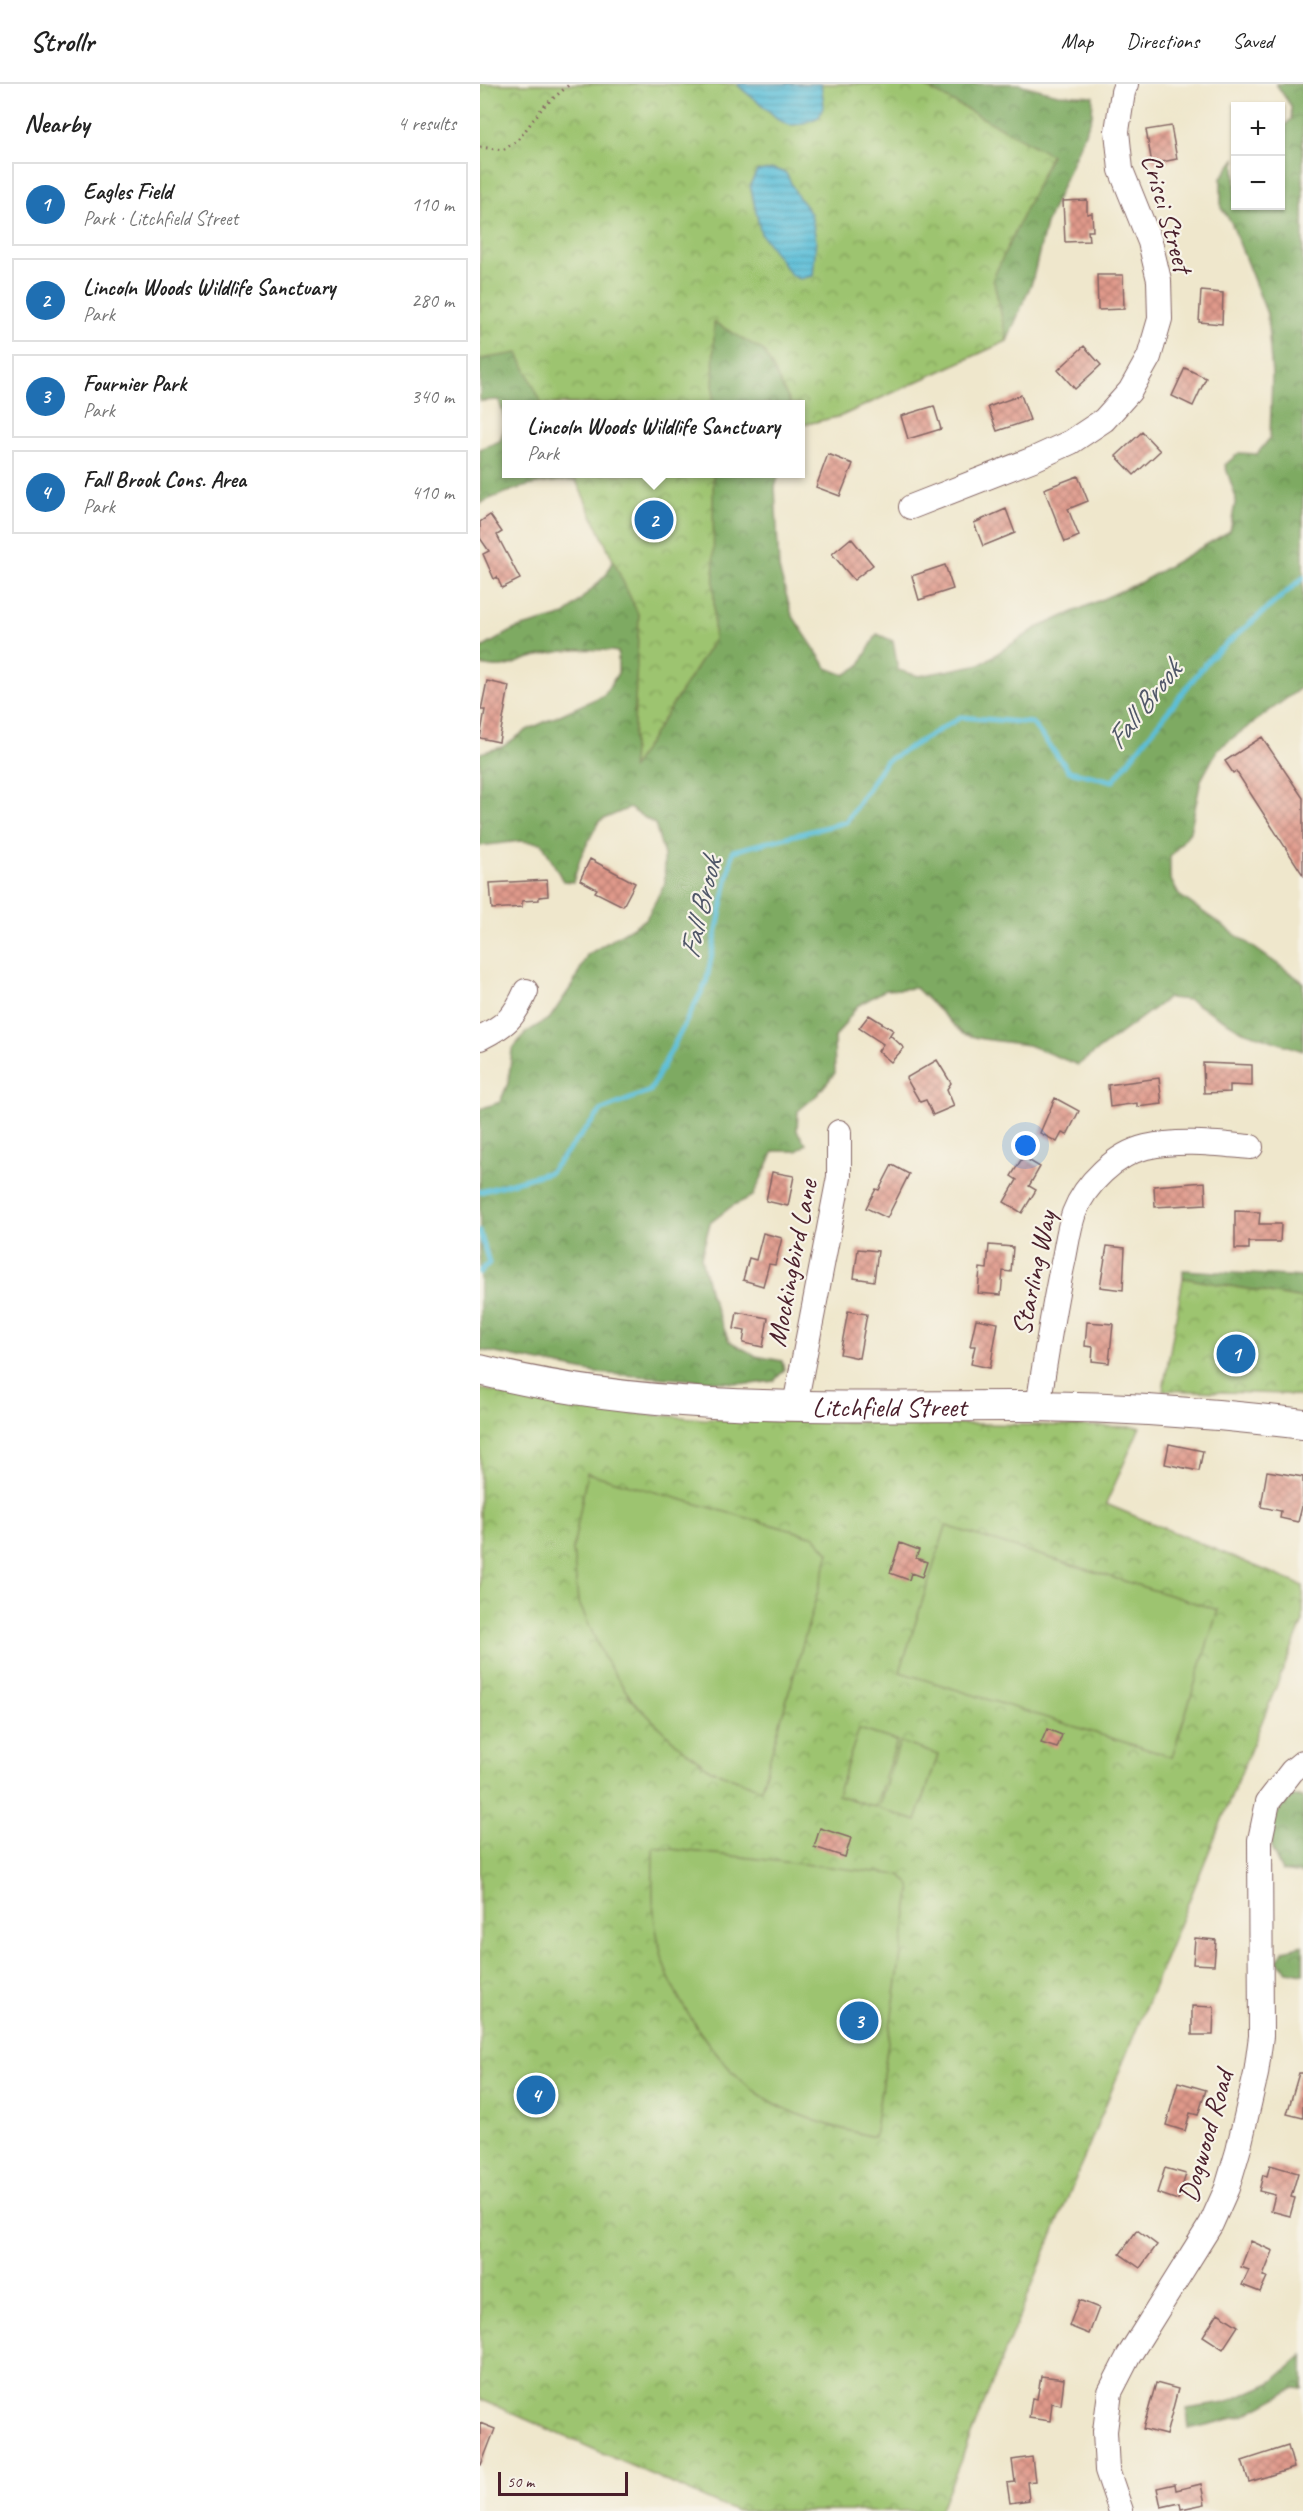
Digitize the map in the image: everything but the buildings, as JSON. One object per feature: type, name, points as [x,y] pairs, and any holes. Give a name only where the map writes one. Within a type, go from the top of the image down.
[{"type":"main road","name":"Litchfield Street","points":[[480,1370],[542,1384],[658,1400],[795,1405],[1038,1406],[1207,1413],[1303,1424]]},
{"type":"street","name":"Crisci Street","points":[[911,507],[1036,458],[1071,441],[1104,420],[1130,391],[1149,357],[1160,319],[1159,280],[1150,242],[1120,170],[1117,131],[1126,84]]},
{"type":"street","points":[[480,1038],[503,1027],[516,1013],[526,991]]},
{"type":"street","name":"Mockingbird Lane","points":[[795,1405],[838,1177],[839,1132]]},
{"type":"street","name":"Starling Way","points":[[1038,1406],[1059,1281],[1075,1212],[1094,1181],[1117,1161],[1145,1147],[1176,1143],[1251,1147]]},
{"type":"street","name":"Dogwood Road","points":[[1121,2511],[1107,2470],[1105,2431],[1110,2392],[1128,2357],[1211,2224],[1230,2179],[1256,2074],[1261,2036],[1260,1840],[1268,1802],[1292,1771],[1303,1762]]},
{"type":"path","points":[[480,147],[503,150],[518,140],[543,107],[570,84]]},
{"type":"green space","points":[[480,84],[1018,84],[1058,94],[1093,96],[1092,116],[1046,224],[1032,282],[1007,341],[841,416],[805,424],[805,400],[502,400],[502,410],[499,400],[480,401]]},
{"type":"green space","points":[[480,84],[920,84],[1051,155],[993,278],[1007,341],[841,416],[805,424],[805,400],[789,400],[764,351],[714,322],[713,400],[540,400],[518,353],[480,359]]},
{"type":"green space","points":[[1276,84],[1303,84],[1303,686],[1218,749],[1201,780],[1190,832],[1170,857],[1170,878],[1179,895],[1303,982],[1303,1051],[1243,1031],[1189,1000],[1168,998],[1078,1065],[1028,1045],[963,1034],[916,988],[885,990],[857,1006],[834,1039],[835,1073],[817,1095],[798,1111],[797,1131],[806,1144],[797,1151],[774,1151],[753,1196],[732,1206],[710,1223],[701,1257],[710,1294],[729,1341],[756,1356],[782,1361],[784,1370],[774,1381],[751,1384],[596,1373],[480,1350],[480,1109],[500,1102],[508,1083],[512,1050],[525,1033],[550,1018],[573,984],[587,955],[646,919],[665,883],[664,855],[655,824],[629,808],[599,821],[581,856],[573,882],[563,881],[542,843],[520,841],[480,846],[480,753],[502,747],[527,730],[604,695],[618,673],[618,652],[565,651],[497,667],[480,665],[480,649],[515,629],[565,615],[606,575],[619,546],[591,482],[547,482],[507,492],[480,503],[480,449],[500,441],[502,435],[502,478],[778,478],[775,487],[779,569],[792,615],[827,668],[845,675],[859,666],[877,634],[893,641],[898,670],[919,676],[981,664],[1035,629],[1141,582],[1230,531],[1236,498],[1225,465],[1239,453],[1257,454],[1270,438],[1272,374],[1267,314],[1231,222],[1221,208],[1221,178],[1231,164],[1231,210],[1285,210],[1285,126],[1291,119],[1291,106]]},
{"type":"green space","points":[[575,478],[713,478],[714,640],[632,768],[639,616]]},
{"type":"green space","points":[[1183,1270],[1303,1277],[1303,1299],[1183,1278]]},
{"type":"green space","points":[[1183,1278],[1303,1299],[1303,1397],[1285,1394],[1163,1390]]},
{"type":"green space","points":[[480,1389],[590,1409],[703,1419],[1140,1427],[1106,1504],[1303,1586],[1303,1621],[940,2511],[734,2511],[480,2399]]},
{"type":"green space","points":[[587,1473],[815,1537],[829,1553],[761,1789],[711,1770],[678,1745],[632,1700],[605,1660],[578,1601],[573,1549]]},
{"type":"green space","points":[[946,1526],[1218,1610],[1172,1757],[900,1672]]},
{"type":"green space","points":[[859,1729],[897,1741],[875,1807],[837,1795]]},
{"type":"green space","points":[[900,1742],[938,1755],[916,1821],[878,1808]]},
{"type":"green space","points":[[1291,1797],[1303,1797],[1303,1874],[1282,1871],[1271,1848],[1274,1816]]},
{"type":"green space","points":[[653,1847],[901,1875],[911,1886],[874,2137],[816,2121],[762,2096],[734,2072],[708,2043],[686,2011],[663,1962],[654,1912]]},
{"type":"green space","points":[[1303,1945],[1303,1974],[1287,1971],[1277,1961],[1284,1950]]},
{"type":"green space","points":[[1303,2355],[1303,2389],[1295,2388],[1243,2416],[1189,2429],[1187,2409],[1225,2403],[1272,2382]]},
{"type":"water","points":[[737,84],[821,84],[824,105],[819,117],[799,124],[786,124]]},
{"type":"water","points":[[774,169],[786,173],[797,195],[811,214],[816,240],[813,276],[800,279],[792,276],[761,234],[750,185],[757,171]]},
{"type":"waterway","name":"Fall Brook","points":[[480,1192],[550,1172],[602,1110],[650,1091],[706,983],[733,851],[846,822],[885,762],[961,717],[1032,723],[1069,771],[1113,781],[1210,658],[1303,578]]},
{"type":"waterway","name":"Fall Brook","points":[[480,1232],[489,1263],[480,1272]]},
{"type":"place","name":"Lincoln Woods Wildlife Sanctuary","points":[[654,520]]},
{"type":"place","name":"Eagles Field","points":[[1236,1354]]},
{"type":"place","name":"Fournier Park","points":[[859,2021]]},
{"type":"place","name":"Fall Brook Cons. Area","points":[[536,2095]]}]
